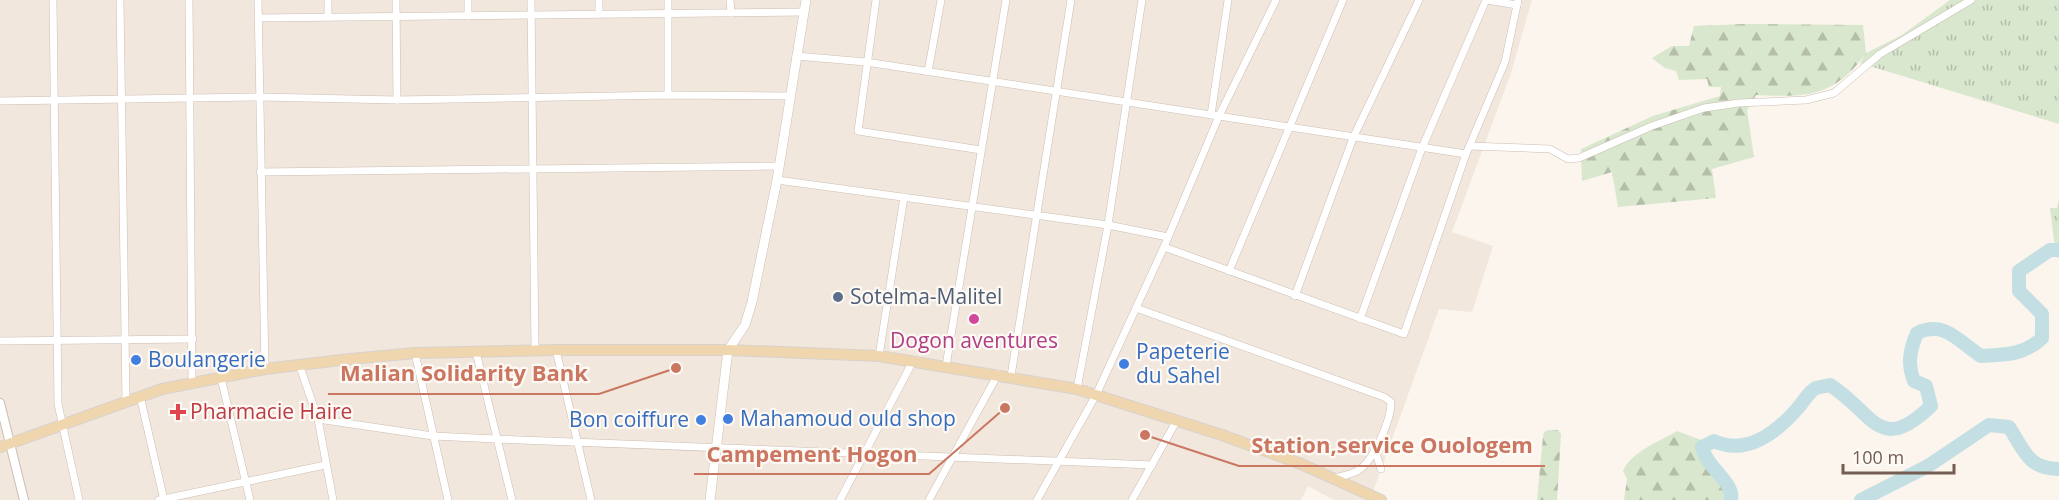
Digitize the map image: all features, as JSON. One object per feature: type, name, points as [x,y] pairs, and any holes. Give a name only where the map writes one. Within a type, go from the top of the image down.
[{"type":"main road","points":[[710,500],[728,350],[745,325],[752,302],[777,180],[806,0]]},
{"type":"main road","points":[[5,445],[140,396],[192,383],[299,364],[415,353],[556,350],[728,350],[879,356],[1011,376],[1077,389],[1177,420],[1291,460],[1381,500]]},
{"type":"street","points":[[53,0],[58,405],[79,500]]},
{"type":"street","points":[[120,0],[126,400]]},
{"type":"street","points":[[189,0],[192,383]]},
{"type":"street","points":[[258,0],[265,369]]},
{"type":"street","points":[[328,0],[328,17]]},
{"type":"street","points":[[396,0],[397,100]]},
{"type":"street","points":[[468,0],[468,16]]},
{"type":"street","points":[[531,0],[535,351]]},
{"type":"street","points":[[599,0],[599,14]]},
{"type":"street","points":[[668,0],[668,95]]},
{"type":"street","points":[[730,0],[731,13]]},
{"type":"street","points":[[876,0],[858,131],[981,150]]},
{"type":"street","points":[[928,72],[940,0]]},
{"type":"street","points":[[946,366],[1005,0]]},
{"type":"street","points":[[1011,376],[1071,0]]},
{"type":"street","points":[[1077,389],[1108,225],[1142,0]]},
{"type":"street","points":[[1215,116],[1228,0]]},
{"type":"street","points":[[1036,500],[1096,395],[1164,247],[1215,116],[1276,0]]},
{"type":"street","points":[[1229,271],[1292,128],[1343,0]]},
{"type":"street","points":[[1295,296],[1353,138],[1419,0]]},
{"type":"street","points":[[1164,247],[1295,296],[1360,319],[1404,334],[1466,154],[1505,62],[1518,2],[1486,0],[1422,148],[1360,319]]},
{"type":"street","points":[[1470,146],[1550,149],[1569,159],[1579,158],[1652,126],[1704,108],[1739,103],[1806,100],[1834,93],[1880,54],[1971,0]]},
{"type":"street","points":[[258,18],[804,12]]},
{"type":"street","points":[[796,56],[866,62],[1466,154]]},
{"type":"street","points":[[0,101],[189,100],[260,97],[397,100],[668,95],[790,96]]},
{"type":"street","points":[[260,172],[779,166]]},
{"type":"street","points":[[777,180],[1108,225],[1168,237]]},
{"type":"street","points":[[879,356],[904,197]]},
{"type":"street","points":[[1136,308],[1384,397],[1391,402],[1391,410],[1375,450],[1357,471],[1333,479]]},
{"type":"street","points":[[0,341],[193,339]]},
{"type":"street","points":[[556,350],[591,500]]},
{"type":"street","points":[[476,352],[512,500]]},
{"type":"street","points":[[415,353],[448,500]]},
{"type":"street","points":[[840,500],[913,361]]},
{"type":"street","points":[[299,364],[318,419],[333,500]]},
{"type":"street","points":[[929,500],[998,374]]},
{"type":"street","points":[[221,378],[250,500]]},
{"type":"street","points":[[140,396],[162,500],[245,480],[325,465]]},
{"type":"street","points":[[0,403],[5,445],[24,500]]},
{"type":"street","points":[[318,419],[433,435],[496,439],[1152,465]]},
{"type":"street","points":[[1132,500],[1177,420]]},
{"type":"street","points":[[1375,450],[1382,469]]},
{"type":"shaded area","points":[[0,0],[1532,0],[1511,73],[1452,232],[1493,246],[1472,312],[1439,309],[1370,500],[1334,500],[1308,486],[1301,500],[0,500]]},
{"type":"green space","points":[[1950,0],[2059,0],[2059,124],[1860,63],[1866,53],[1902,35]]},
{"type":"green space","points":[[1863,25],[1866,53],[1842,79],[1818,92],[1790,96],[1756,95],[1747,110],[1754,157],[1712,169],[1716,198],[1618,207],[1612,172],[1582,181],[1581,149],[1653,116],[1720,96],[1721,87],[1709,87],[1707,79],[1679,80],[1676,71],[1665,68],[1652,58],[1672,46],[1689,46],[1694,26]]},
{"type":"green space","points":[[2059,199],[2059,258],[2056,256],[2050,208],[2057,208]]},
{"type":"green space","points":[[1558,430],[1561,434],[1557,500],[1537,500],[1543,437],[1544,432]]},
{"type":"green space","points":[[1677,431],[1701,440],[1737,495],[1733,500],[1624,500],[1627,479],[1623,471],[1627,464],[1647,448]]},
{"type":"waterway","points":[[1731,500],[1729,487],[1709,462],[1702,447],[1714,441],[1738,446],[1760,440],[1789,418],[1816,388],[1830,385],[1878,425],[1888,429],[1899,428],[1914,421],[1931,406],[1926,386],[1914,381],[1911,368],[1911,351],[1917,333],[1936,329],[1944,331],[1981,356],[2013,353],[2035,344],[2042,338],[2042,314],[2019,291],[2019,271],[2050,250],[2059,250]]},
{"type":"waterway","points":[[1861,500],[1928,466],[1989,425],[2009,427],[2028,457],[2040,466],[2059,469]]},
{"type":"place","name":"Sotelma-Malitel","points":[[838,297]]},
{"type":"place","name":"Dogon aventures","points":[[974,319]]},
{"type":"place","name":"Boulangerie","points":[[136,360]]},
{"type":"place","name":"Papeterie du Sahel","points":[[1124,364]]},
{"type":"place","name":"Malian Solidarity Bank","points":[[676,368]]},
{"type":"place","name":"Campement Hogon","points":[[1005,408]]},
{"type":"place","name":"Pharmacie Haire","points":[[178,412]]},
{"type":"place","name":"Mahamoud ould shop","points":[[728,419]]},
{"type":"place","name":"Bon coiffure","points":[[701,420]]},
{"type":"place","name":"Station,service Ouologem","points":[[1145,435]]}]
